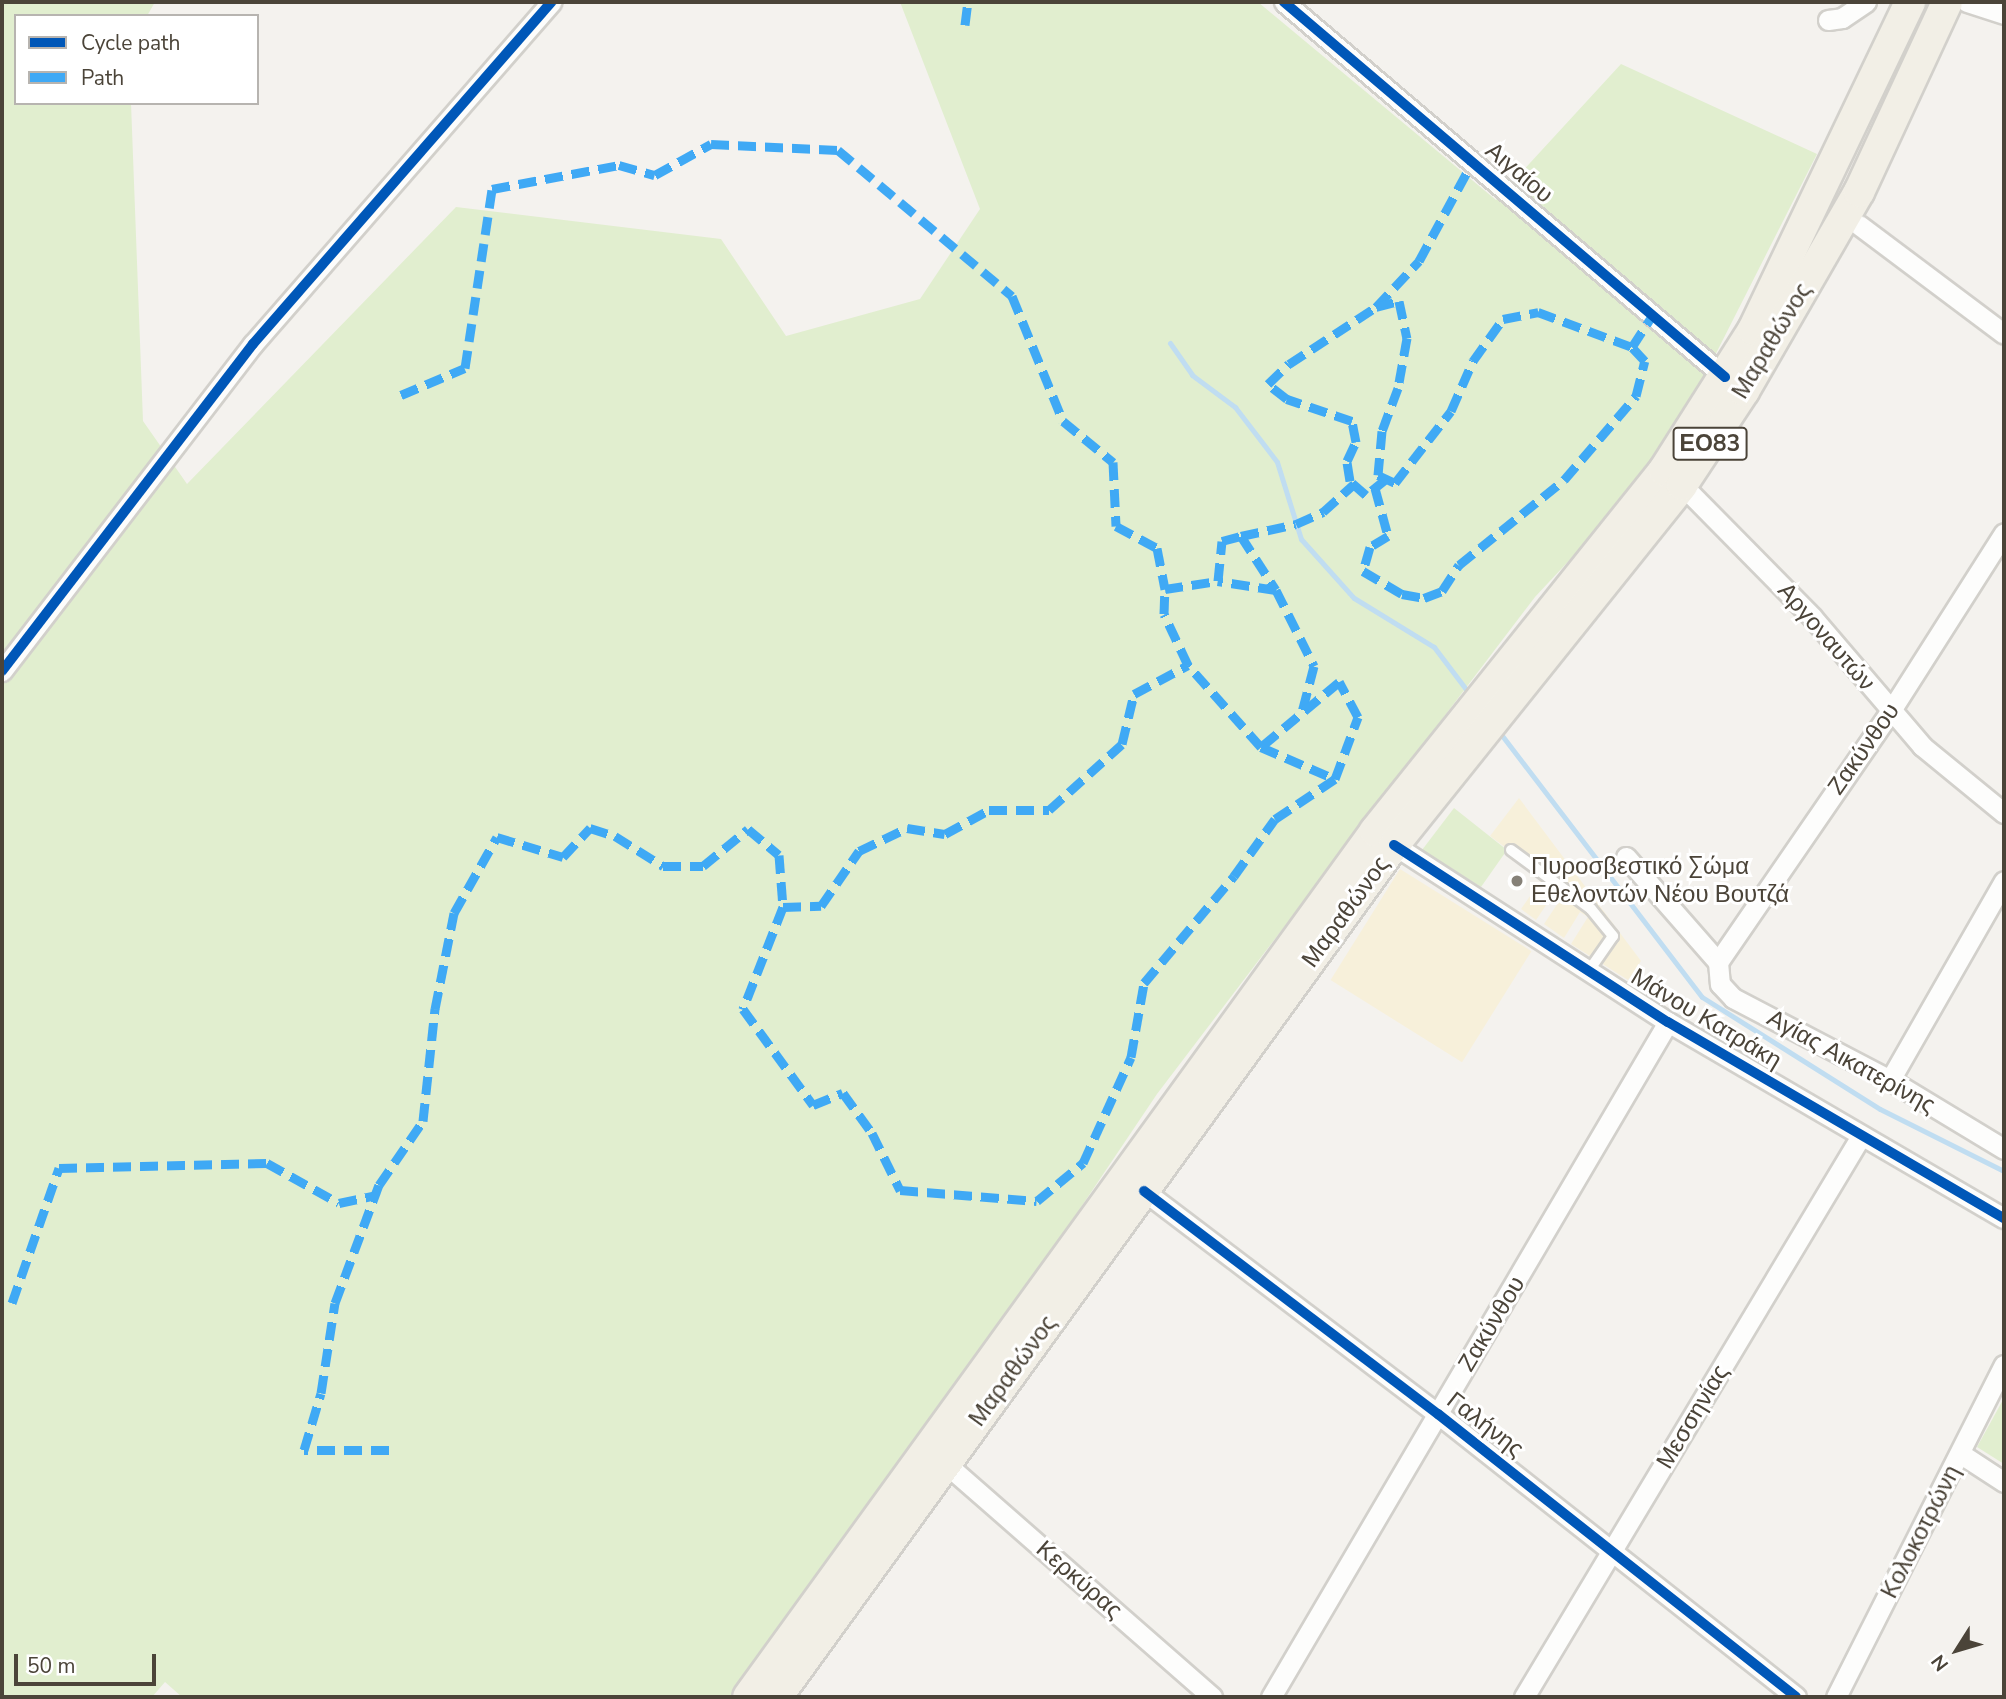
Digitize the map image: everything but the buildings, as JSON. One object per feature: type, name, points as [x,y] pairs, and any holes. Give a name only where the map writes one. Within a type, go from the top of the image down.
[{"type":"main road","name":"Μαραθώνος","points":[[785,1694],[946,1464],[1394,845],[1485,713],[1664,470],[1725,377],[1828,179],[1910,2]]},
{"type":"main road","name":"Μαραθώνος","points":[[748,1697],[1367,842],[1485,713],[1682,485],[1744,391],[1859,192],[1947,2]]},
{"type":"street","points":[[2,671],[253,344],[551,2]]},
{"type":"street","name":"Αιγαίου","points":[[1284,2],[1725,377]]},
{"type":"street","points":[[1828,20],[1842,18],[1866,2]]},
{"type":"street","points":[[1966,2],[2004,14]]},
{"type":"street","points":[[1859,225],[2004,334]]},
{"type":"street","name":"Αργοναυτών","points":[[1682,485],[1812,617],[1891,712],[1961,782],[2004,813]]},
{"type":"street","name":"Ζακύνθου","points":[[1718,962],[1891,712],[2004,533]]},
{"type":"street","name":"Μάνου Κατράκη","points":[[1394,845],[1668,1022],[2004,1218]]},
{"type":"street","points":[[1626,857],[1718,962]]},
{"type":"street","points":[[1890,1080],[2004,881]]},
{"type":"street","name":"Αγίας Αικατερίνης","points":[[1718,962],[1720,984],[1733,998],[1890,1080],[2004,1149]]},
{"type":"street","name":"Ζακύνθου","points":[[1270,1697],[1668,1022]]},
{"type":"street","name":"Μεσσηνίας","points":[[1524,1697],[1861,1136]]},
{"type":"street","name":"Γαλήνης","points":[[1144,1191],[1438,1414],[1796,1697]]},
{"type":"street","name":"Κολοκοτρώνη","points":[[1836,1697],[2004,1365]]},
{"type":"street","points":[[1961,1454],[2004,1482]]},
{"type":"street","name":"Κερκύρας","points":[[946,1464],[1212,1697]]},
{"type":"lane","points":[[1511,850],[1591,909],[1613,936],[1588,972]]},
{"type":"green space","points":[[2,2],[155,2],[148,14],[14,14],[14,105],[131,105],[143,421],[187,484],[456,207],[721,239],[786,336],[920,299],[980,209],[900,2],[1258,2],[1496,200],[1621,64],[1817,154],[1661,462],[1535,597],[1157,1094],[983,1353],[735,1697],[182,1697],[165,1682],[152,1697],[2,1697]]},
{"type":"green space","points":[[1454,808],[1507,850],[1481,887],[1422,850]]},
{"type":"green space","points":[[2004,1398],[2004,1464],[1977,1447]]},
{"type":"sand","points":[[1519,798],[1641,961],[1628,980],[1571,944],[1588,917],[1580,912],[1564,938],[1544,924],[1562,897],[1555,892],[1536,920],[1521,909],[1544,876],[1490,836]]},
{"type":"sand","points":[[1400,869],[1531,951],[1462,1062],[1331,980]]},
{"type":"waterway","points":[[1170,343],[1192,375],[1235,407],[1277,462],[1301,539],[1354,598],[1434,647],[1472,697]]},
{"type":"waterway","points":[[1497,729],[1702,997],[1880,1109],[2004,1171]]},
{"type":"marked path","points":[[965,25],[968,2]]},
{"type":"marked path","points":[[401,395],[465,368],[492,189],[619,165],[655,175],[711,144],[838,150],[1012,296],[1063,421],[1113,462],[1116,526],[1157,548],[1165,589],[1218,581]]},
{"type":"marked path","points":[[1376,307],[1419,261],[1473,161]]},
{"type":"marked path","points":[[1386,479],[1366,495],[1350,481],[1347,461],[1356,442],[1352,421],[1287,399],[1268,384],[1289,364],[1376,307],[1399,301],[1407,338],[1398,388],[1382,431],[1378,475],[1395,483],[1451,411],[1473,361],[1503,319],[1538,312],[1632,347],[1653,315]]},
{"type":"marked path","points":[[1375,488],[1388,536],[1370,547],[1363,571],[1402,594],[1424,598],[1442,591],[1459,565],[1564,480],[1636,396],[1645,361],[1632,347]]},
{"type":"marked path","points":[[1241,536],[1276,590],[1218,581],[1222,541],[1241,536],[1296,524],[1323,512],[1354,484]]},
{"type":"marked path","points":[[389,1450],[304,1450],[321,1393],[335,1303],[379,1185],[423,1121],[435,1009],[454,913],[497,837],[563,857],[590,828],[615,836],[663,866],[703,866],[748,829],[779,855],[783,907],[821,906],[859,851],[907,828],[945,834],[989,810],[1049,810],[1122,744],[1134,694],[1188,665],[1164,614],[1165,589]]},
{"type":"marked path","points":[[1276,590],[1314,666],[1302,712]]},
{"type":"marked path","points":[[783,907],[743,1009],[813,1105],[843,1093],[872,1133],[900,1190],[1037,1201],[1083,1163],[1131,1057],[1144,983],[1234,876],[1275,819],[1335,779],[1358,717],[1339,682],[1261,747],[1188,665]]},
{"type":"marked path","points":[[1261,747],[1335,779]]},
{"type":"marked path","points":[[12,1303],[59,1168],[267,1163],[339,1203],[376,1195]]},
{"type":"cycle path","points":[[2,671],[253,344],[551,2]]},
{"type":"cycle path","points":[[1284,2],[1725,377]]},
{"type":"cycle path","points":[[1394,845],[1668,1022],[2004,1218]]},
{"type":"cycle path","points":[[1144,1191],[1438,1414],[1796,1697]]},
{"type":"place","name":"Πυροσβεστικό Σώμα Εθελοντών Νέου Βουτζά","points":[[1517,881]]}]
